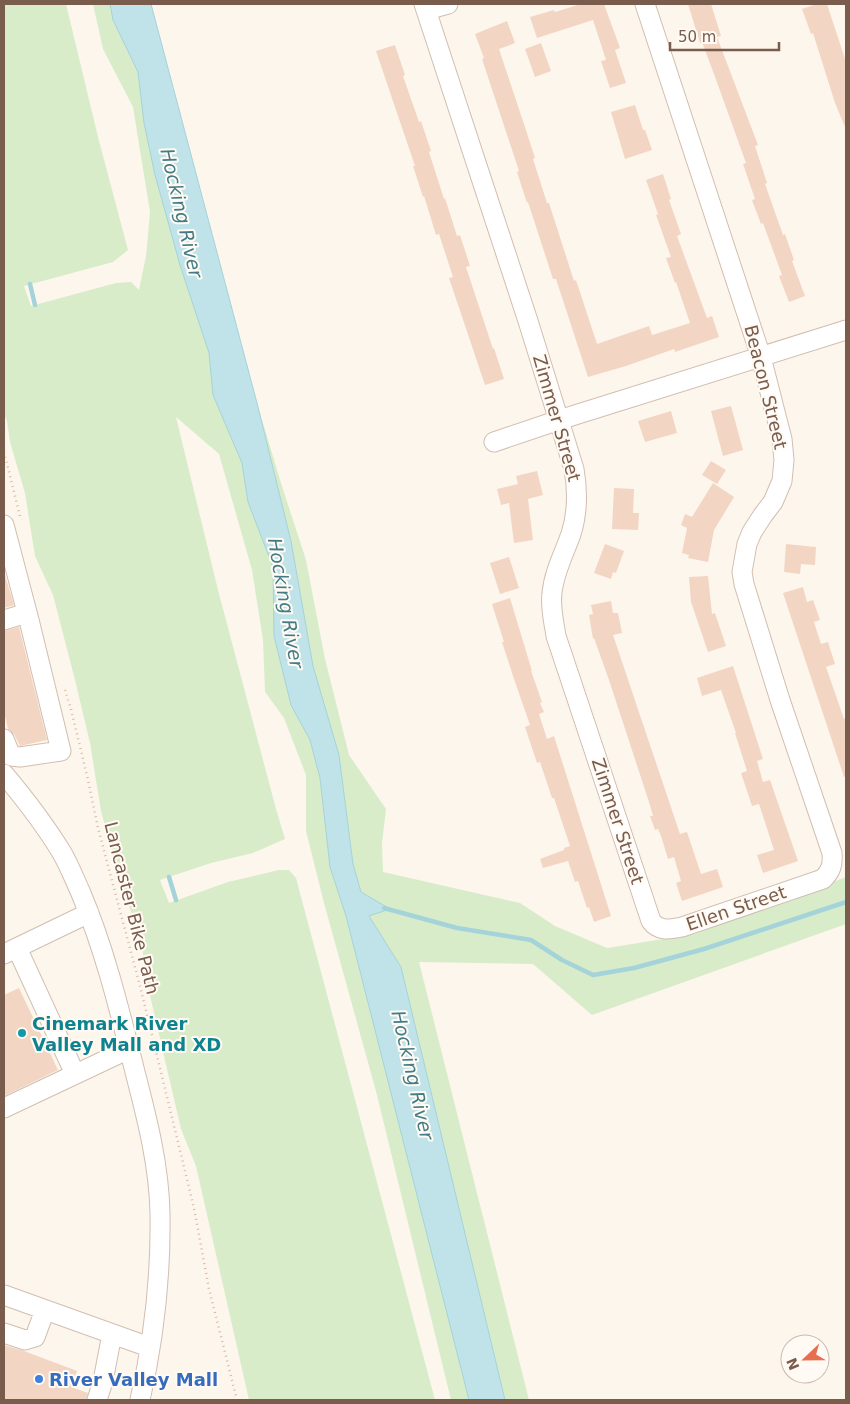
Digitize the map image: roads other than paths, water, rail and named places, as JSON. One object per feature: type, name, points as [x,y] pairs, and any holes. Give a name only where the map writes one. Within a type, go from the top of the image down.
[{"type":"street","points":[[425,7],[448,4]]},
{"type":"street","name":"Beacon Street","points":[[645,4],[761,357],[782,439],[784,460],[782,481],[773,502],[752,532],[747,544],[742,572],[780,700],[832,854],[833,864],[830,873],[823,879]]},
{"type":"street","name":"Zimmer Street","points":[[425,7],[528,321],[574,469],[577,503],[571,534],[555,577],[552,595],[552,615],[556,636],[651,921]]},
{"type":"street","points":[[494,442],[846,330]]},
{"type":"street","points":[[6,753],[20,757],[61,752],[28,613],[8,556],[12,522]]},
{"type":"street","points":[[4,620],[28,613]]},
{"type":"street","points":[[4,774],[33,809],[62,853],[89,913],[106,962],[152,1142],[160,1211],[160,1256],[150,1347],[140,1400]]},
{"type":"street","name":"Ellen Street","points":[[651,921],[654,926],[660,929],[682,927],[823,879]]},
{"type":"street","points":[[75,1074],[10,951],[89,913]]},
{"type":"street","points":[[4,1108],[129,1049]]},
{"type":"street","points":[[4,1295],[150,1347]]},
{"type":"street","points":[[4,1333],[24,1340],[35,1337],[45,1310]]},
{"type":"street","points":[[97,1400],[104,1381],[112,1334]]},
{"type":"water","name":"Hocking River","points":[[110,4],[151,4],[257,403],[291,541],[313,666],[339,755],[353,864],[361,892],[390,909],[369,916],[401,967],[505,1400],[469,1400],[346,916],[330,867],[320,778],[310,740],[291,705],[274,636],[273,567],[248,502],[242,463],[213,395],[209,353],[180,265],[155,175],[144,123],[138,72],[113,20]]},
{"type":"waterway","points":[[30,284],[35,305]]},
{"type":"waterway","points":[[169,877],[176,900]]},
{"type":"waterway","points":[[384,908],[457,928],[531,940],[562,960],[593,975],[634,968],[704,949],[846,902]]},
{"type":"place","name":"Cinemark River Valley Mall and XD","points":[[22,1033]]},
{"type":"place","name":"River Valley Mall","points":[[39,1379]]}]
